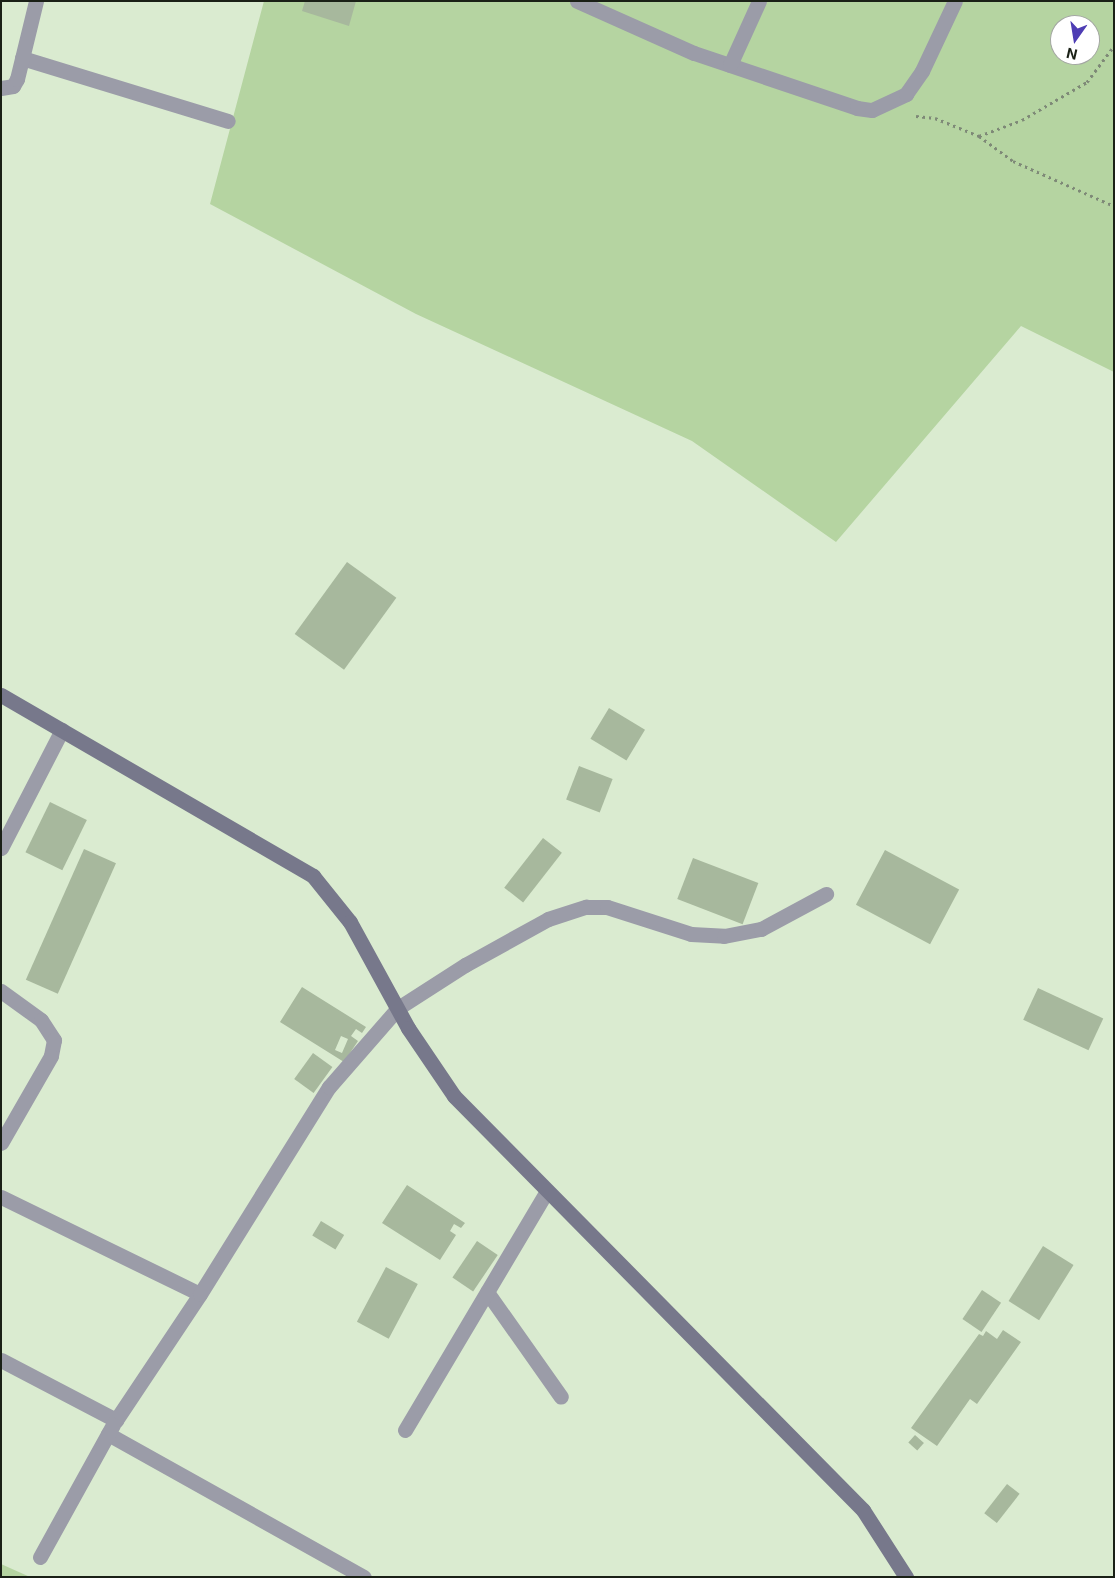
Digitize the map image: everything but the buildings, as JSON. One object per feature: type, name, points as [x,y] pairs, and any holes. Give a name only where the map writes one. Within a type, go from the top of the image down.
[{"type":"street","points":[[1,88],[13,86],[36,1]]},
{"type":"street","points":[[578,1],[694,53],[857,108],[872,110],[906,94],[922,71],[955,1]]},
{"type":"street","points":[[730,65],[759,1]]},
{"type":"street","points":[[22,58],[228,121]]},
{"type":"street","points":[[1,695],[313,876],[350,922],[398,1008],[454,1096],[863,1510],[906,1577]]},
{"type":"street","points":[[1,848],[62,730]]},
{"type":"street","points":[[40,1557],[116,1420],[200,1294],[329,1087],[398,1008],[465,965],[540,924],[586,907],[607,907],[691,934],[724,936],[761,930],[826,894]]},
{"type":"street","points":[[1,991],[41,1020],[54,1040],[50,1056],[1,1143]]},
{"type":"street","points":[[405,1430],[547,1191]]},
{"type":"street","points":[[1,1197],[200,1294]]},
{"type":"street","points":[[487,1292],[561,1397]]},
{"type":"street","points":[[1,1360],[116,1420]]},
{"type":"street","points":[[108,1434],[364,1577]]},
{"type":"path","points":[[978,136],[1022,120],[1087,82],[1114,46]]},
{"type":"path","points":[[872,110],[935,118],[978,136],[1013,161],[1114,206]]},
{"type":"green space","points":[[264,1],[1114,1],[1114,372],[1021,326],[836,542],[692,441],[416,314],[210,204]]},
{"type":"green space","points":[[1,1564],[30,1577],[1,1577]]}]
